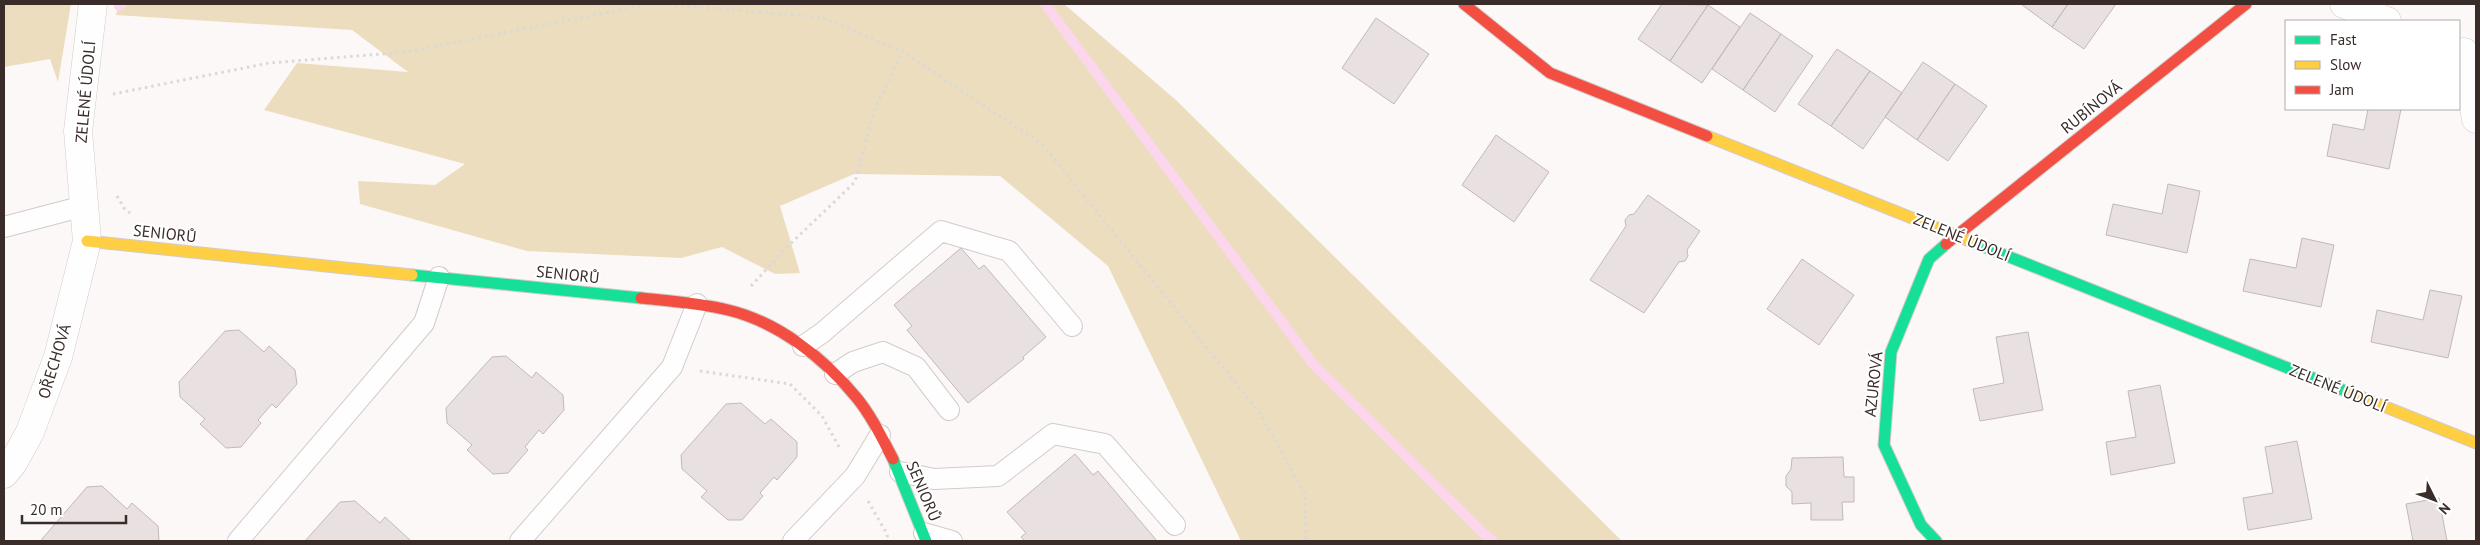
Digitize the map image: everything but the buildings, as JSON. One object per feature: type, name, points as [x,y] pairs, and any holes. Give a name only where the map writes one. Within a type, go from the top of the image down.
[{"type":"street","name":"ZELENÉ ÚDOLÍ","points":[[87,241],[78,131],[94,4]]},
{"type":"street","name":"ZELENÉ ÚDOLÍ","points":[[1464,4],[1550,73],[2476,443]]},
{"type":"street","name":"RUBÍNOVÁ","points":[[1956,235],[2246,4]]},
{"type":"street","points":[[2344,4],[2384,20]]},
{"type":"street","points":[[2466,45],[2476,119]]},
{"type":"street","name":"AZUROVÁ","points":[[1936,541],[1920,525],[1884,444],[1891,352],[1929,259],[1956,235]]},
{"type":"street","name":"SENIORŮ","points":[[87,241],[697,304],[730,310],[772,327],[803,346],[835,374],[857,398],[900,472],[925,537]]},
{"type":"street","name":"OŘECHOVÁ","points":[[4,474],[13,463],[30,432],[55,365],[87,241]]},
{"type":"lane","points":[[4,226],[84,206]]},
{"type":"lane","points":[[803,346],[822,334],[941,232],[1009,251],[1072,326]]},
{"type":"lane","points":[[238,541],[424,323],[439,277]]},
{"type":"lane","points":[[520,541],[672,367],[697,304]]},
{"type":"lane","points":[[835,374],[853,362],[883,352],[916,367],[949,410]]},
{"type":"lane","points":[[900,472],[934,480],[998,476],[1053,434],[1105,444],[1176,525]]},
{"type":"lane","points":[[793,541],[854,476],[880,435]]},
{"type":"lane","points":[[925,537],[952,541]]},
{"type":"path","points":[[112,94],[269,63],[407,52],[650,4]]},
{"type":"path","points":[[655,4],[821,16],[903,52],[1042,144],[1259,412],[1306,494],[1306,541]]},
{"type":"path","points":[[755,281],[787,247],[856,182],[875,108],[903,52]]},
{"type":"path","points":[[115,193],[124,208],[136,217]]},
{"type":"path","points":[[672,367],[790,384],[822,416],[887,534],[888,541]]},
{"type":"shaded area","points":[[4,4],[71,4],[58,82],[50,59],[4,67]]},
{"type":"shaded area","points":[[119,4],[1064,4],[1176,100],[1622,541],[1241,541],[1108,266],[1000,176],[854,174],[780,206],[800,273],[775,274],[722,247],[681,258],[527,251],[360,204],[358,181],[435,185],[465,164],[264,110],[297,63],[408,72],[352,30],[116,15]]},
{"type":"waterway","points":[[1045,4],[1313,364],[1493,541]]},
{"type":"traffic: fast","points":[[1972,242],[2348,392]]},
{"type":"traffic: fast","points":[[1936,541],[1921,525],[1884,445],[1891,352],[1929,259],[1946,244]]},
{"type":"traffic: fast","points":[[412,275],[641,298]]},
{"type":"traffic: fast","points":[[893,459],[926,541]]},
{"type":"traffic: slow","points":[[1707,136],[1972,242]]},
{"type":"traffic: slow","points":[[87,241],[412,275]]},
{"type":"traffic: slow","points":[[2348,392],[2476,443]]},
{"type":"traffic: jam","points":[[1464,4],[1550,73],[1707,136]]},
{"type":"traffic: jam","points":[[1946,244],[2246,4]]},
{"type":"traffic: jam","points":[[641,298],[696,304],[728,310],[765,323],[799,343],[830,369],[856,397],[867,411],[893,459]]}]
